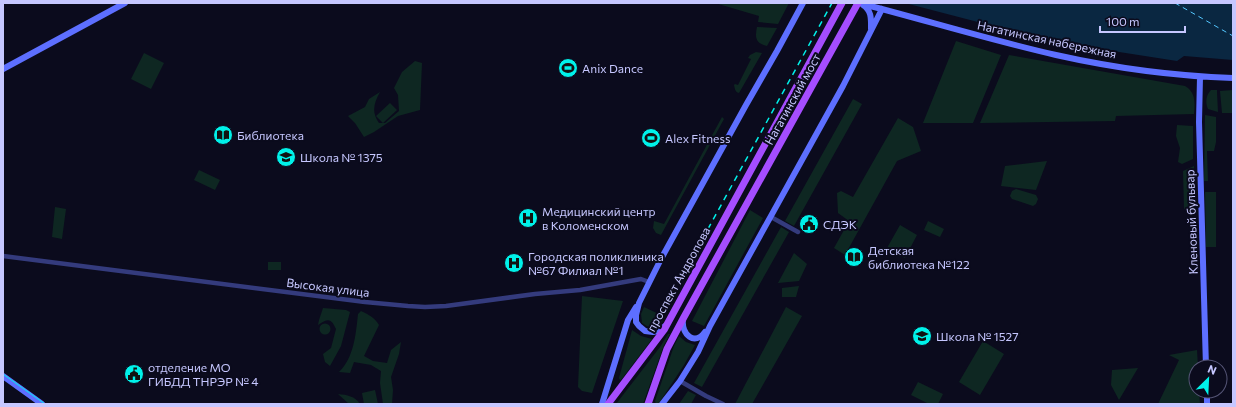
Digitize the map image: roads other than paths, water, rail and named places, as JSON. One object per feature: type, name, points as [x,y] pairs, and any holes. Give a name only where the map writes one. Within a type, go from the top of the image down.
[{"type":"main road","points":[[3,69],[125,3]]},
{"type":"main road","points":[[667,324],[656,332],[648,332],[642,329],[636,320],[636,312],[639,303],[649,282],[802,3]]},
{"type":"main road","name":"Нагатинский мост","points":[[735,200],[842,3]]},
{"type":"main road","points":[[859,3],[867,8],[870,13],[871,31]]},
{"type":"main road","name":"Нагатинский мост","points":[[745,206],[859,3]]},
{"type":"main road","name":"Нагатинская набережная","points":[[859,3],[1002,42],[1057,55],[1130,68],[1200,77],[1233,78]]},
{"type":"main road","points":[[662,404],[680,381],[698,352],[710,326],[843,86],[882,9]]},
{"type":"main road","name":"Кленовый бульвар","points":[[1200,77],[1206,359]]},
{"type":"main road","name":"проспект Андропова","points":[[608,404],[664,330],[735,200]]},
{"type":"main road","name":"проспект Андропова","points":[[648,404],[667,349],[745,206]]},
{"type":"main road","points":[[602,404],[628,320],[639,303]]},
{"type":"main road","points":[[684,317],[682,326],[687,335],[691,337],[697,338],[702,336],[710,326]]},
{"type":"main road","points":[[3,376],[42,404]]},
{"type":"street","points":[[771,217],[798,232]]},
{"type":"street","name":"Высокая улица","points":[[3,256],[365,302],[420,307],[470,303],[535,294],[580,290],[641,278],[649,282]]},
{"type":"street","points":[[680,381],[723,404]]},
{"type":"water","points":[[905,3],[1233,3],[1233,60],[1184,56],[1177,61],[1055,42]]},
{"type":"tram line","points":[[3,374],[45,404]]},
{"type":"railway","points":[[692,258],[832,3]]},
{"type":"place","name":"Anix Dance","points":[[568,68]]},
{"type":"place","name":"Библиотека","points":[[223,135]]},
{"type":"place","name":"Alex Fitness","points":[[651,138]]},
{"type":"place","name":"Школа № 1375","points":[[286,157]]},
{"type":"place","name":"Медицинский центр в Коломенском","points":[[528,218]]},
{"type":"place","name":"СДЭК","points":[[809,224]]},
{"type":"place","name":"Детская библиотека №122","points":[[854,257]]},
{"type":"place","name":"Городская поликлиника №67 Филиал №1","points":[[514,263]]},
{"type":"place","name":"Школа № 1527","points":[[922,336]]},
{"type":"place","name":"отделение МО ГИБДД ТНРЭР № 4","points":[[134,374]]}]
